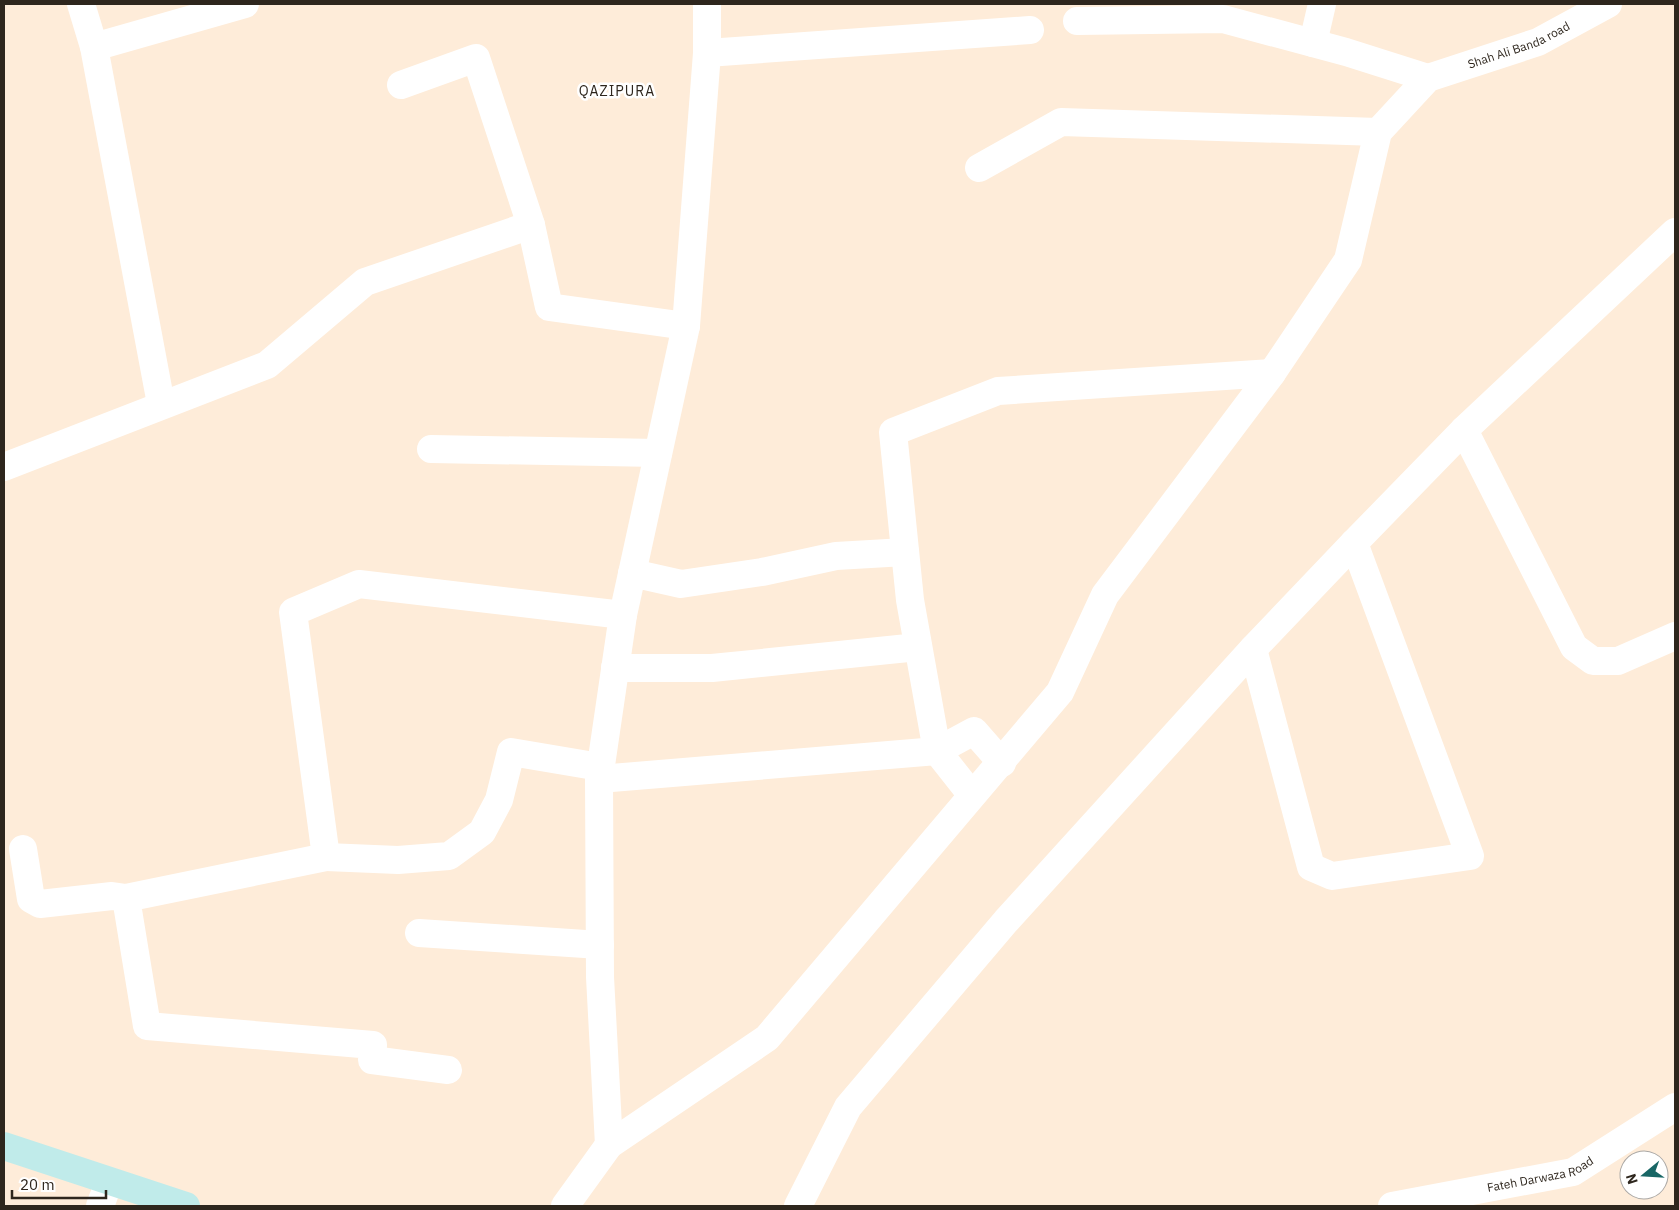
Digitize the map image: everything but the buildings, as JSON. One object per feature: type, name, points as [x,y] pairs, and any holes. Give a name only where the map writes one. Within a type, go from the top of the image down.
[{"type":"main road","points":[[4,1146],[104,1194],[186,1206]]},
{"type":"street","points":[[81,4],[94,47],[162,404]]},
{"type":"street","points":[[94,47],[245,4]]},
{"type":"street","points":[[609,1145],[600,945],[600,773],[623,615],[686,326],[707,53],[707,4]]},
{"type":"street","points":[[1313,43],[1322,4]]},
{"type":"street","name":"Shah Ali Banda road","points":[[1428,78],[1538,42],[1608,4]]},
{"type":"street","points":[[565,1206],[609,1145],[766,1038],[971,794],[1002,762],[1060,692],[1105,595],[1272,373],[1348,260],[1378,132],[1428,78],[1223,18],[1078,21]]},
{"type":"street","points":[[707,53],[1030,30]]},
{"type":"street","points":[[401,85],[476,58],[531,225],[549,307],[686,326]]},
{"type":"street","points":[[979,168],[1061,122],[1378,132]]},
{"type":"street","points":[[4,467],[266,364],[365,282],[531,225]]},
{"type":"street","points":[[798,1206],[848,1107],[1006,921],[1253,649],[1354,543],[1464,430],[1675,232]]},
{"type":"street","points":[[971,794],[937,751],[918,647],[905,552],[893,432],[998,391],[1272,373]]},
{"type":"street","points":[[1464,430],[1574,647],[1593,661],[1618,661],[1675,636]]},
{"type":"street","points":[[432,449],[658,453]]},
{"type":"street","points":[[1253,649],[1311,867],[1332,876],[1470,856],[1354,543]]},
{"type":"street","points":[[632,573],[681,584],[762,572],[836,556],[905,552]]},
{"type":"street","points":[[326,858],[292,612],[359,584],[623,615]]},
{"type":"street","points":[[615,668],[712,668],[918,647]]},
{"type":"street","points":[[23,849],[31,899],[40,904],[112,896],[126,898],[326,858],[398,860],[449,856],[482,832],[498,800],[511,752],[600,773],[937,751],[974,731],[1002,762]]},
{"type":"street","points":[[126,898],[147,1026],[373,1045],[372,1060],[448,1070]]},
{"type":"street","points":[[419,934],[600,945]]},
{"type":"street","name":"Fateh Darwaza Road","points":[[1392,1206],[1572,1172],[1675,1107]]},
{"type":"district","name":"QAZIPURA","points":[[617,91]]}]
